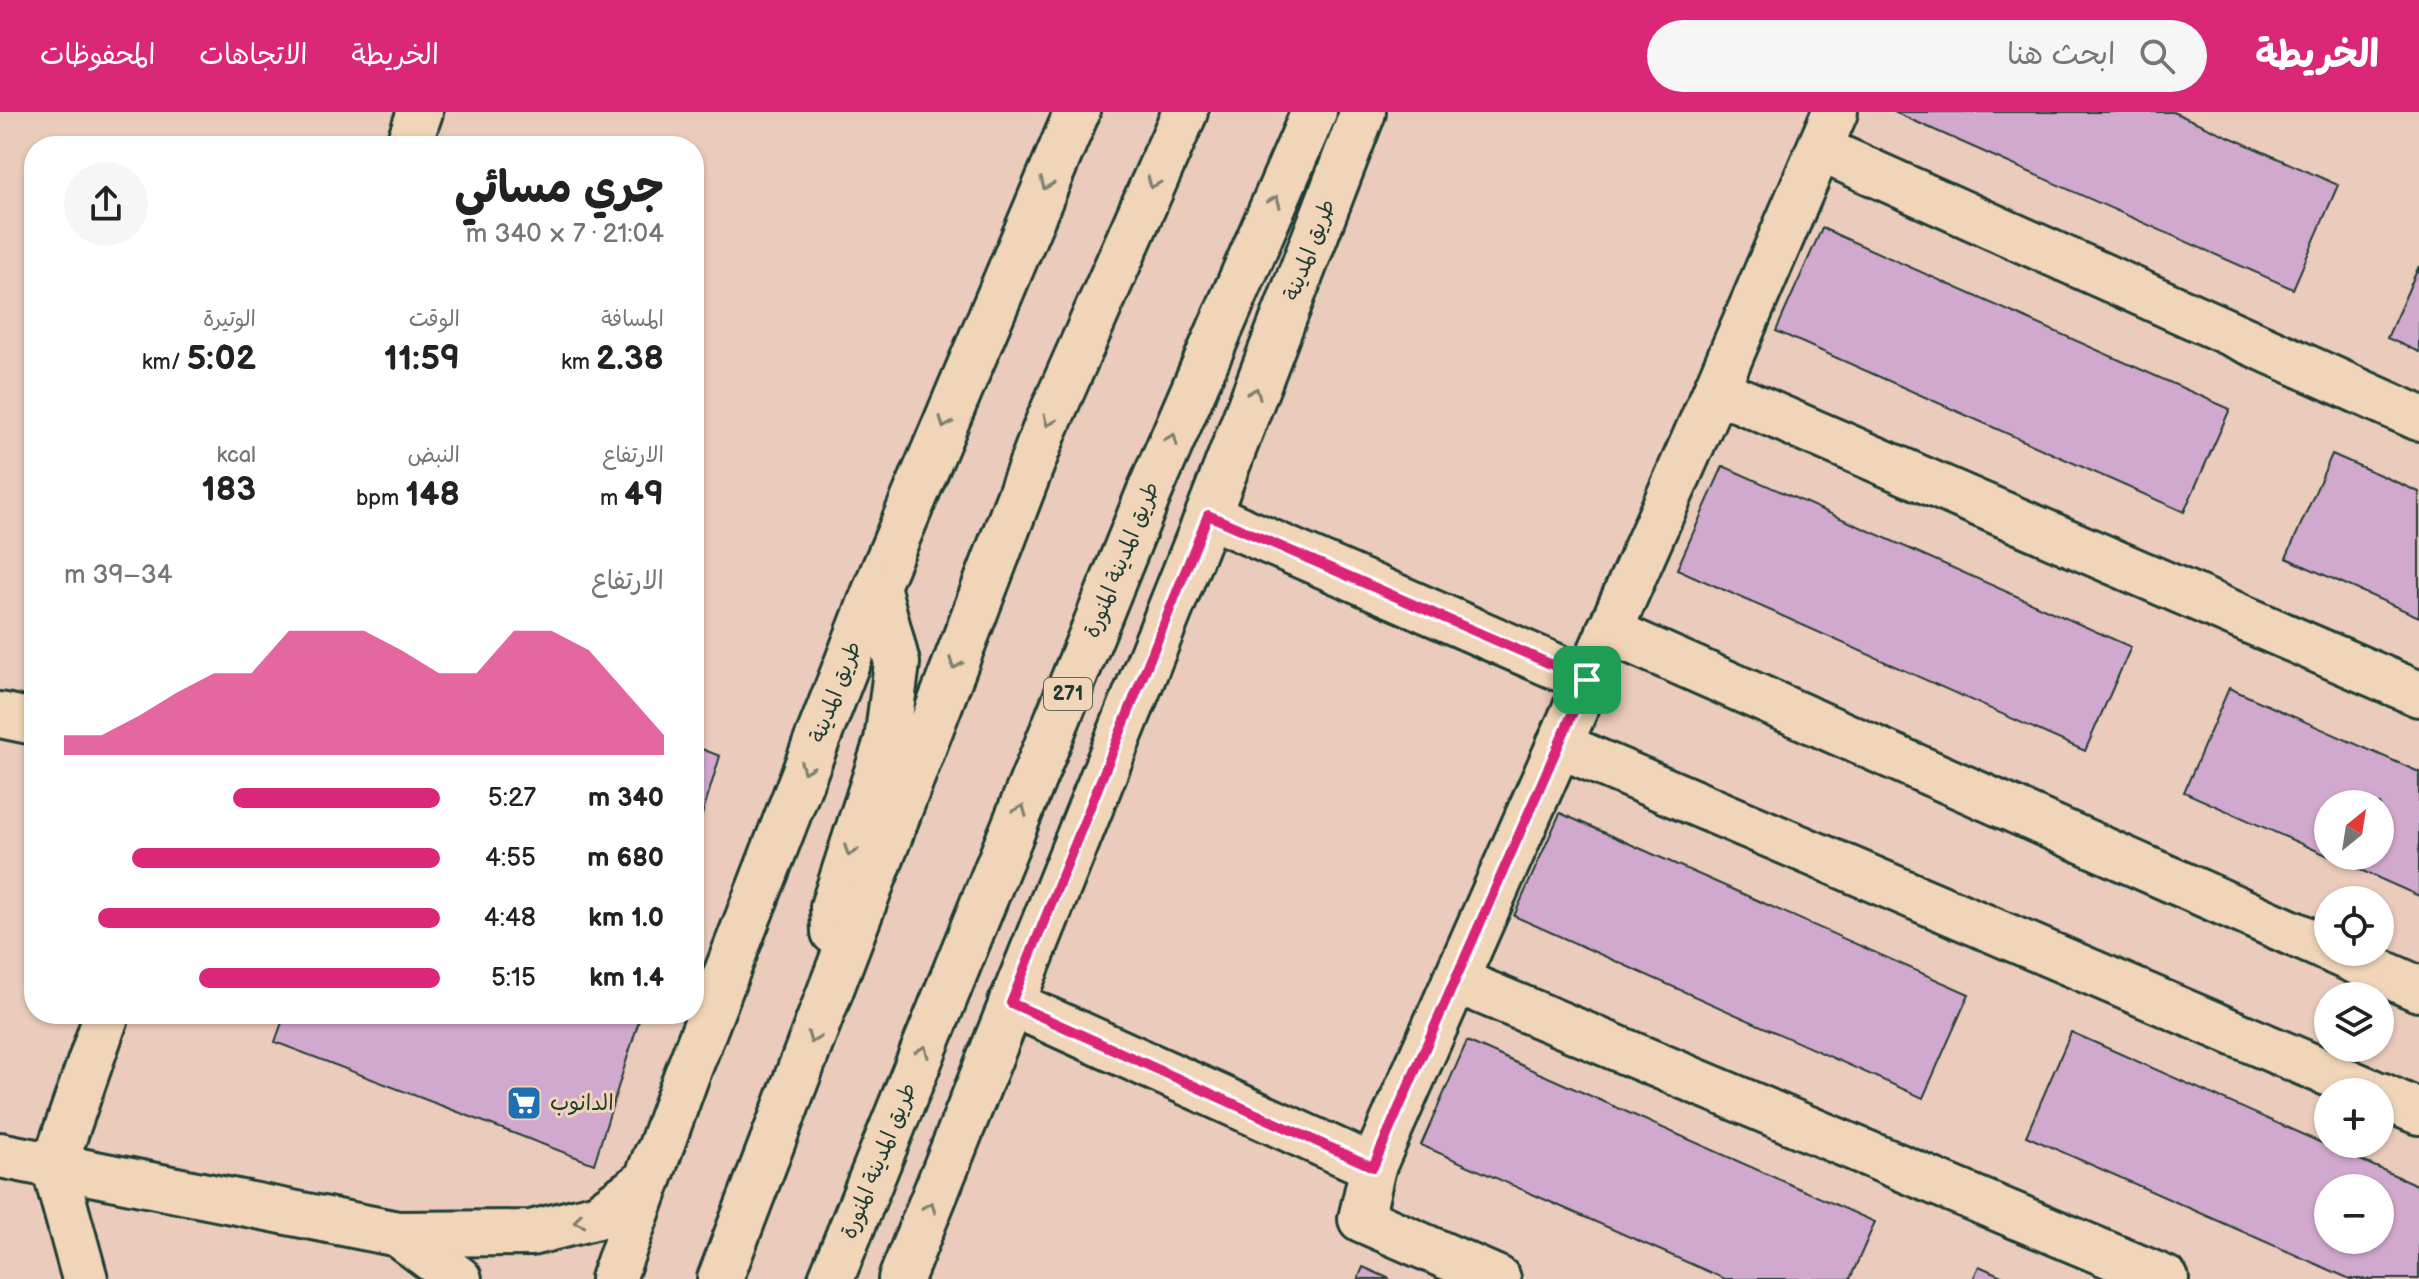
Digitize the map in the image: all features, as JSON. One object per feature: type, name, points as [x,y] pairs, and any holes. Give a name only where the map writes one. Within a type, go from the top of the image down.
[{"type":"main road","points":[[412,136],[420,112]]},
{"type":"main road","name":"طريق المدينة","points":[[613,1279],[686,1077],[877,586],[1077,112]]},
{"type":"main road","points":[[720,1279],[1046,427],[1185,112]]},
{"type":"main road","name":"طريق المدينة المنورة","points":[[831,1279],[1149,493],[1314,112]]},
{"type":"main road","name":"طريق المدينة","points":[[901,1279],[1208,515],[1363,112]]},
{"type":"main road","points":[[1498,1279],[1361,1219],[1373,1167],[1716,390],[1827,130],[2419,418]]},
{"type":"main road","points":[[1716,390],[2419,694]]},
{"type":"main road","points":[[1208,515],[1587,680]]},
{"type":"main road","points":[[835,980],[833,907],[887,741],[897,663],[877,586]]},
{"type":"main road","points":[[1609,631],[2314,943]]},
{"type":"main road","points":[[0,715],[24,720]]},
{"type":"main road","points":[[1559,745],[2339,1078]]},
{"type":"main road","points":[[2367,966],[2419,989]]},
{"type":"main road","points":[[1455,980],[2166,1279]]},
{"type":"main road","points":[[1011,1003],[1373,1167]]},
{"type":"main road","points":[[85,1279],[54,1166],[104,1024]]},
{"type":"main road","points":[[0,1155],[398,1234],[531,1233],[598,1216],[646,1181],[686,1077]]},
{"type":"main road","points":[[2394,1101],[2419,1112]]},
{"type":"main road","points":[[398,1234],[459,1279]]},
{"type":"building","points":[[1894,112],[2173,112],[2338,185],[2293,289]]},
{"type":"building","points":[[1822,228],[2230,409],[2184,512],[1776,331]]},
{"type":"building","points":[[2419,266],[2419,352],[2387,338]]},
{"type":"building","points":[[2332,454],[2419,492],[2419,617],[2286,558]]},
{"type":"building","points":[[1723,466],[2131,647],[2085,751],[1677,569]]},
{"type":"building","points":[[2229,688],[2419,772],[2419,896],[2360,870],[2394,870],[2394,790],[2314,790],[2314,850],[2184,792]]},
{"type":"building","points":[[704,750],[720,756],[704,808]]},
{"type":"building","points":[[1560,813],[1969,994],[1923,1098],[1514,916]]},
{"type":"building","name":"الدانوب","points":[[281,1024],[638,1024],[594,1164],[275,1042]]},
{"type":"building","points":[[2071,1032],[2314,1140],[2314,1158],[2356,1158],[2392,1174],[2314,1174],[2314,1254],[2394,1254],[2394,1175],[2419,1186],[2419,1279],[2350,1279],[2026,1136]]},
{"type":"building","points":[[1467,1041],[1875,1222],[1850,1279],[1725,1279],[1421,1145]]},
{"type":"building","points":[[1979,1266],[2008,1279],[1973,1279]]},
{"type":"building","points":[[1363,1267],[1390,1279],[1358,1279]]},
{"type":"place","name":"الدانوب","points":[[524,1103]]},
{"type":"route","points":[[1208,515],[1587,680],[1373,1167],[1011,1003],[1208,515]]}]
